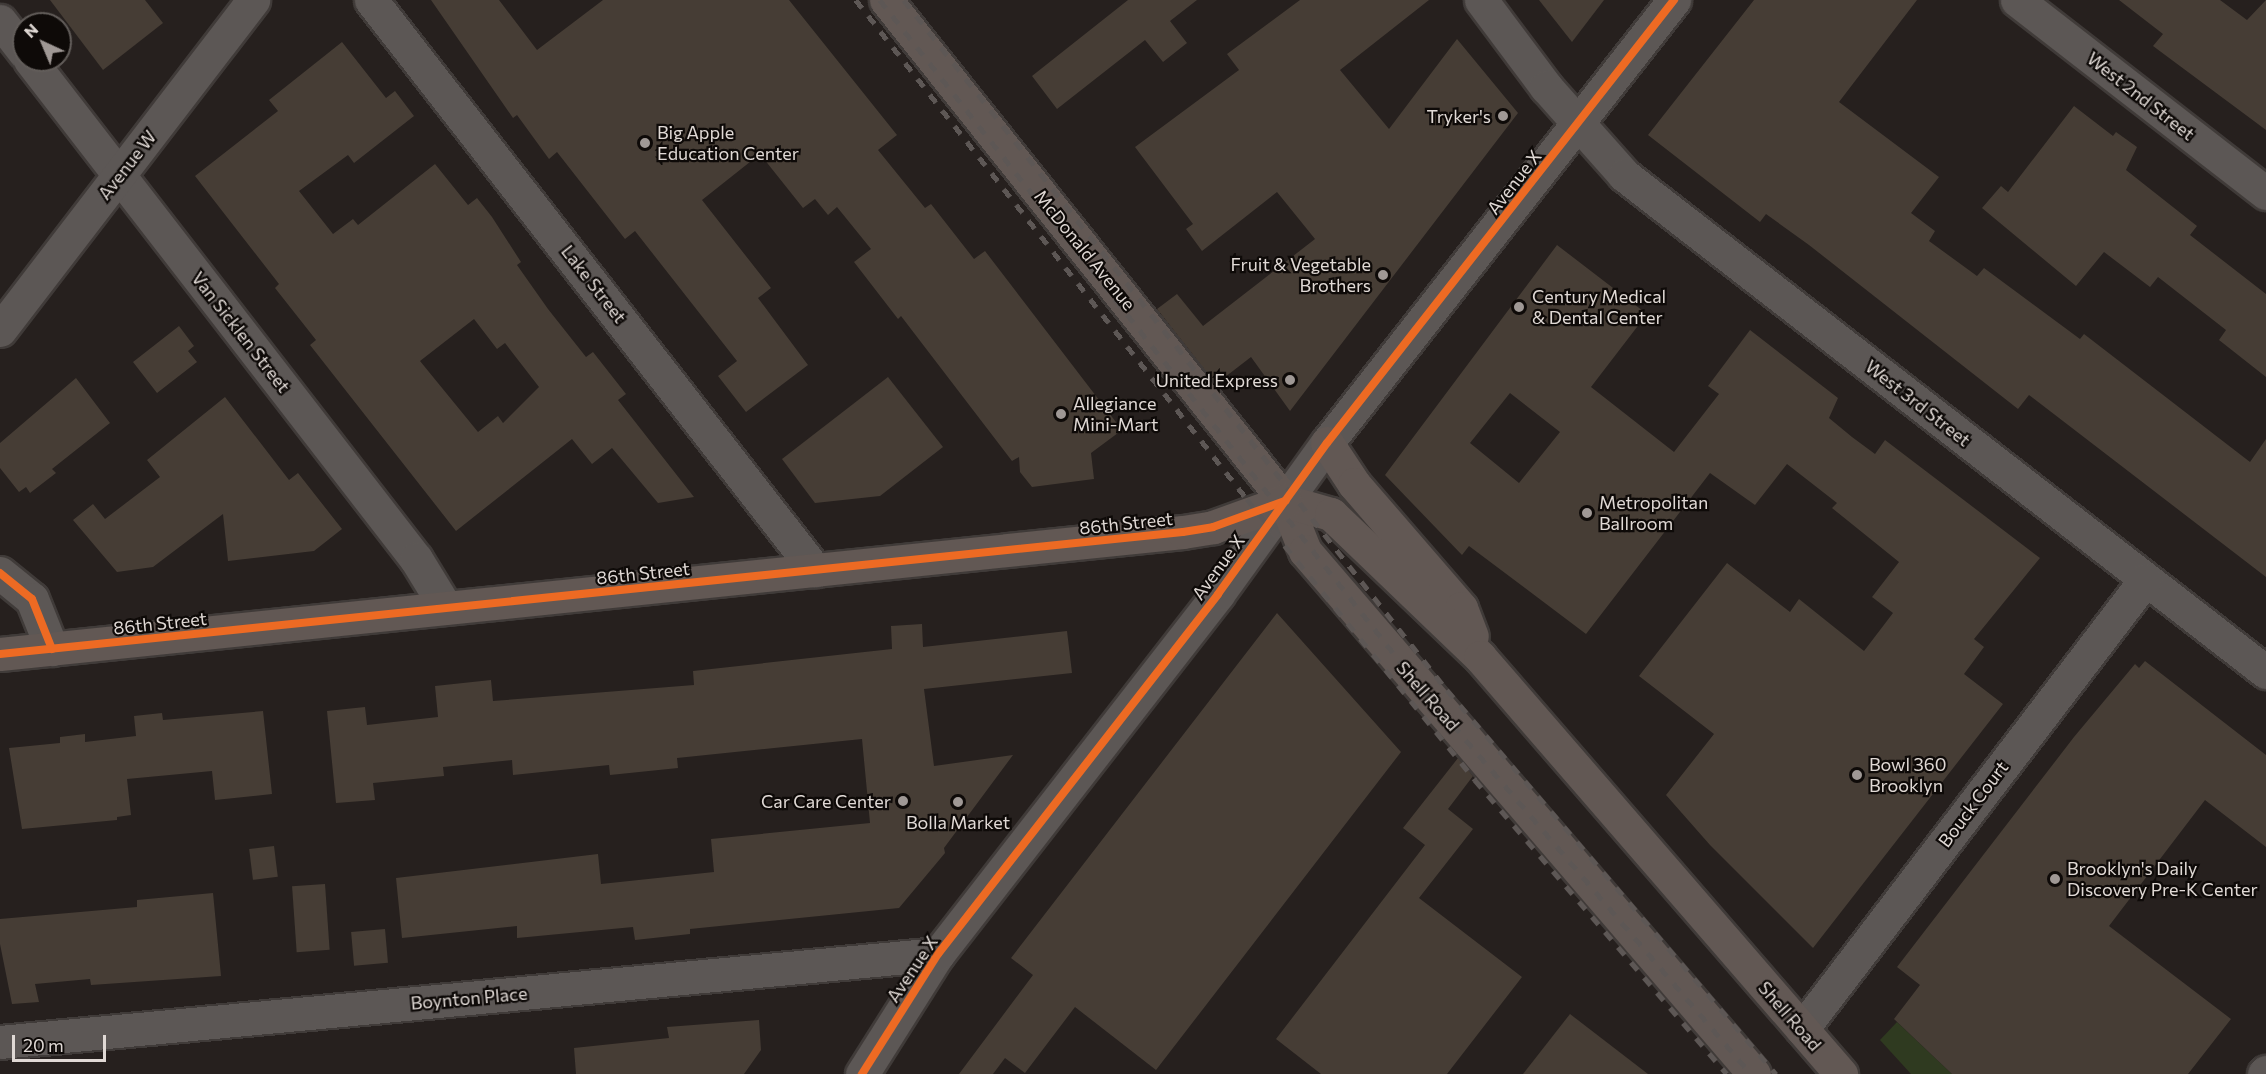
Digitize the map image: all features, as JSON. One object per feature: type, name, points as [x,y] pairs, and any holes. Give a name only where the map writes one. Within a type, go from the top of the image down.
[{"type":"main road","name":"McDonald Avenue","points":[[886,0],[1285,501]]},
{"type":"main road","name":"Shell Road","points":[[1327,443],[1354,484],[1461,608],[1480,657]]},
{"type":"main road","name":"86th Street","points":[[0,654],[1183,532],[1213,527],[1285,501]]},
{"type":"main road","name":"Shell Road","points":[[1285,501],[1331,514],[1480,657],[1841,1074]]},
{"type":"main road","name":"Shell Road","points":[[1285,501],[1305,551],[1754,1074]]},
{"type":"street","name":"Avenue W","points":[[0,330],[254,0]]},
{"type":"street","name":"Lake Street","points":[[371,0],[815,570]]},
{"type":"street","name":"West 3rd Street","points":[[1481,0],[1579,123],[1624,175],[2266,672]]},
{"type":"street","name":"Avenue X","points":[[862,1074],[938,954],[1218,594],[1327,443],[1674,0]]},
{"type":"street","name":"West 2nd Street","points":[[2017,0],[2266,193]]},
{"type":"street","points":[[0,21],[12,36]]},
{"type":"street","name":"Van Sicklen Street","points":[[39,72],[416,559],[446,608]]},
{"type":"street","points":[[0,573],[32,599],[52,649]]},
{"type":"street","name":"Bouck Court","points":[[1802,1029],[2145,580]]},
{"type":"street","name":"Boynton Place","points":[[0,1042],[938,954]]},
{"type":"green space","points":[[1897,1022],[1952,1074],[1911,1074],[1880,1040]]},
{"type":"building","points":[[50,0],[145,0],[163,23],[103,70],[72,29],[72,12],[59,12]]},
{"type":"building","points":[[431,0],[499,0],[537,50],[603,0],[789,0],[897,135],[878,150],[925,208],[931,204],[974,259],[985,251],[1122,430],[1091,453],[1094,479],[1032,487],[1020,472],[1019,457],[1012,461],[901,316],[898,319],[854,262],[871,249],[837,207],[828,215],[815,199],[803,208],[760,154],[702,200],[771,288],[758,298],[808,365],[746,412],[718,376],[737,361],[635,231],[625,239],[557,152],[549,159],[517,115],[513,118]]},
{"type":"building","points":[[1128,0],[1197,0],[1170,21],[1187,43],[1163,62],[1145,40],[1057,109],[1032,76]]},
{"type":"building","points":[[1300,0],[1429,0],[1340,70],[1389,129],[1457,39],[1518,113],[1290,411],[1251,357],[1216,384],[1157,309],[1177,294],[1203,326],[1315,239],[1277,192],[1202,251],[1186,229],[1193,224],[1135,147],[1239,70],[1227,54]]},
{"type":"building","points":[[1539,0],[1604,0],[1572,42]]},
{"type":"building","points":[[1754,0],[1917,0],[1839,102],[1939,177],[1911,213],[1935,231],[1929,241],[1977,276],[1984,268],[2080,339],[2084,334],[2250,462],[2266,439],[2266,577],[2029,395],[2018,409],[1809,245],[1766,214],[1760,222],[1648,135]]},
{"type":"building","points":[[2119,0],[2220,0],[2247,20],[2266,0],[2266,130],[2153,46],[2163,34]]},
{"type":"building","points":[[342,42],[386,98],[395,91],[414,116],[354,163],[348,155],[299,191],[333,234],[353,219],[358,225],[435,164],[468,205],[477,198],[492,217],[521,262],[517,265],[548,309],[586,357],[593,352],[626,394],[618,400],[694,497],[658,503],[612,448],[592,464],[572,439],[456,531],[310,345],[316,340],[275,288],[279,284],[195,176],[278,111],[269,100]],"holes":[[[474,319],[497,349],[505,343],[539,387],[503,423],[498,416],[478,432],[420,361]]]},
{"type":"building","points":[[2074,106],[2113,136],[2116,132],[2137,147],[2126,170],[2197,226],[2190,235],[2266,294],[2266,377],[2219,340],[2226,330],[2158,277],[2150,287],[2104,252],[2076,286],[1982,208],[2001,186],[2008,192]]},
{"type":"building","points":[[1557,245],[1647,314],[1591,387],[1674,452],[1719,394],[1708,386],[1750,330],[1838,398],[1829,418],[1852,437],[1875,454],[1885,440],[2040,558],[1974,639],[1984,647],[1964,674],[2003,704],[1813,948],[1710,845],[1666,795],[1714,734],[1639,676],[1727,563],[1790,612],[1799,599],[1864,651],[1893,613],[1872,597],[1899,562],[1832,508],[1837,503],[1787,464],[1755,505],[1710,473],[1586,634],[1469,546],[1462,555],[1385,475]],"holes":[[[1510,393],[1560,432],[1519,483],[1470,443]]]},
{"type":"building","points":[[179,326],[194,346],[188,351],[197,362],[157,393],[133,362]]},
{"type":"building","points":[[888,377],[943,447],[880,496],[815,503],[782,459]]},
{"type":"building","points":[[76,378],[110,423],[52,469],[56,473],[30,493],[26,487],[19,492],[0,468],[0,443]]},
{"type":"building","points":[[225,397],[289,480],[298,473],[342,529],[314,551],[228,561],[223,514],[153,567],[117,572],[73,520],[93,504],[105,519],[160,477],[147,460]]},
{"type":"building","points":[[1277,613],[1401,752],[1156,1070],[1075,1007],[1025,1073],[1005,1058],[993,1074],[959,1074],[1033,975],[1011,958]]},
{"type":"building","points":[[922,624],[923,647],[1067,631],[1072,673],[924,689],[934,766],[1013,755],[944,848],[945,853],[899,908],[690,929],[690,934],[635,940],[633,927],[517,938],[517,926],[402,938],[396,878],[598,854],[601,884],[714,872],[711,839],[870,823],[862,739],[677,758],[678,768],[610,775],[609,765],[513,775],[512,760],[443,767],[444,776],[373,783],[375,800],[336,803],[327,711],[365,707],[367,725],[438,717],[435,686],[491,680],[493,701],[694,685],[693,671],[892,649],[891,626]]},
{"type":"building","points":[[2145,661],[2266,755],[2266,847],[2205,800],[2109,926],[2231,1019],[2188,1074],[1952,1074],[1894,1019],[1920,985],[1897,967],[2074,737],[2135,664],[2139,668]]},
{"type":"building","points":[[263,711],[272,794],[215,800],[212,771],[127,779],[131,815],[117,817],[117,820],[22,829],[9,748],[60,743],[60,737],[85,734],[85,742],[136,736],[134,716],[162,713],[163,720]]},
{"type":"building","points":[[1458,758],[1473,776],[1448,809],[1473,829],[1419,898],[1522,977],[1447,1074],[1321,1074],[1276,1039],[1425,845],[1403,828]]},
{"type":"building","points":[[274,846],[278,877],[253,880],[249,849]]},
{"type":"building","points":[[325,884],[330,950],[297,952],[292,886]]},
{"type":"building","points":[[213,893],[221,976],[91,985],[90,979],[35,984],[39,1002],[12,1004],[0,944],[0,919],[137,907],[137,900]]},
{"type":"building","points":[[385,929],[388,963],[354,966],[351,932]]},
{"type":"building","points":[[1570,1014],[1648,1074],[1523,1074]]},
{"type":"building","points":[[759,1020],[761,1050],[744,1074],[576,1074],[574,1048],[669,1038],[667,1027]]},
{"type":"railway","points":[[856,0],[1247,499],[1475,780],[1727,1074]]},
{"type":"railway","points":[[880,0],[1414,679],[1751,1074]]},
{"type":"railway","points":[[904,0],[1447,690],[1776,1074]]},
{"type":"cycle path","points":[[862,1074],[938,954],[1218,594],[1327,443],[1674,0]]},
{"type":"cycle path","points":[[0,654],[1183,532],[1213,527],[1285,501]]},
{"type":"cycle path","points":[[0,573],[32,599],[52,649]]},
{"type":"place","name":"Tryker's","points":[[1503,116]]},
{"type":"place","name":"Big Apple Education Center","points":[[645,143]]},
{"type":"place","name":"Fruit & Vegetable Brothers","points":[[1383,275]]},
{"type":"place","name":"Century Medical & Dental Center","points":[[1519,307]]},
{"type":"place","name":"United Express","points":[[1290,380]]},
{"type":"place","name":"Allegiance Mini-Mart","points":[[1061,414]]},
{"type":"place","name":"Metropolitan Ballroom","points":[[1587,513]]},
{"type":"place","name":"Bowl 360 Brooklyn","points":[[1857,775]]},
{"type":"place","name":"Car Care Center","points":[[903,801]]},
{"type":"place","name":"Bolla Market","points":[[958,802]]},
{"type":"place","name":"Brooklyn's Daily Discovery Pre-K Center","points":[[2055,879]]}]
